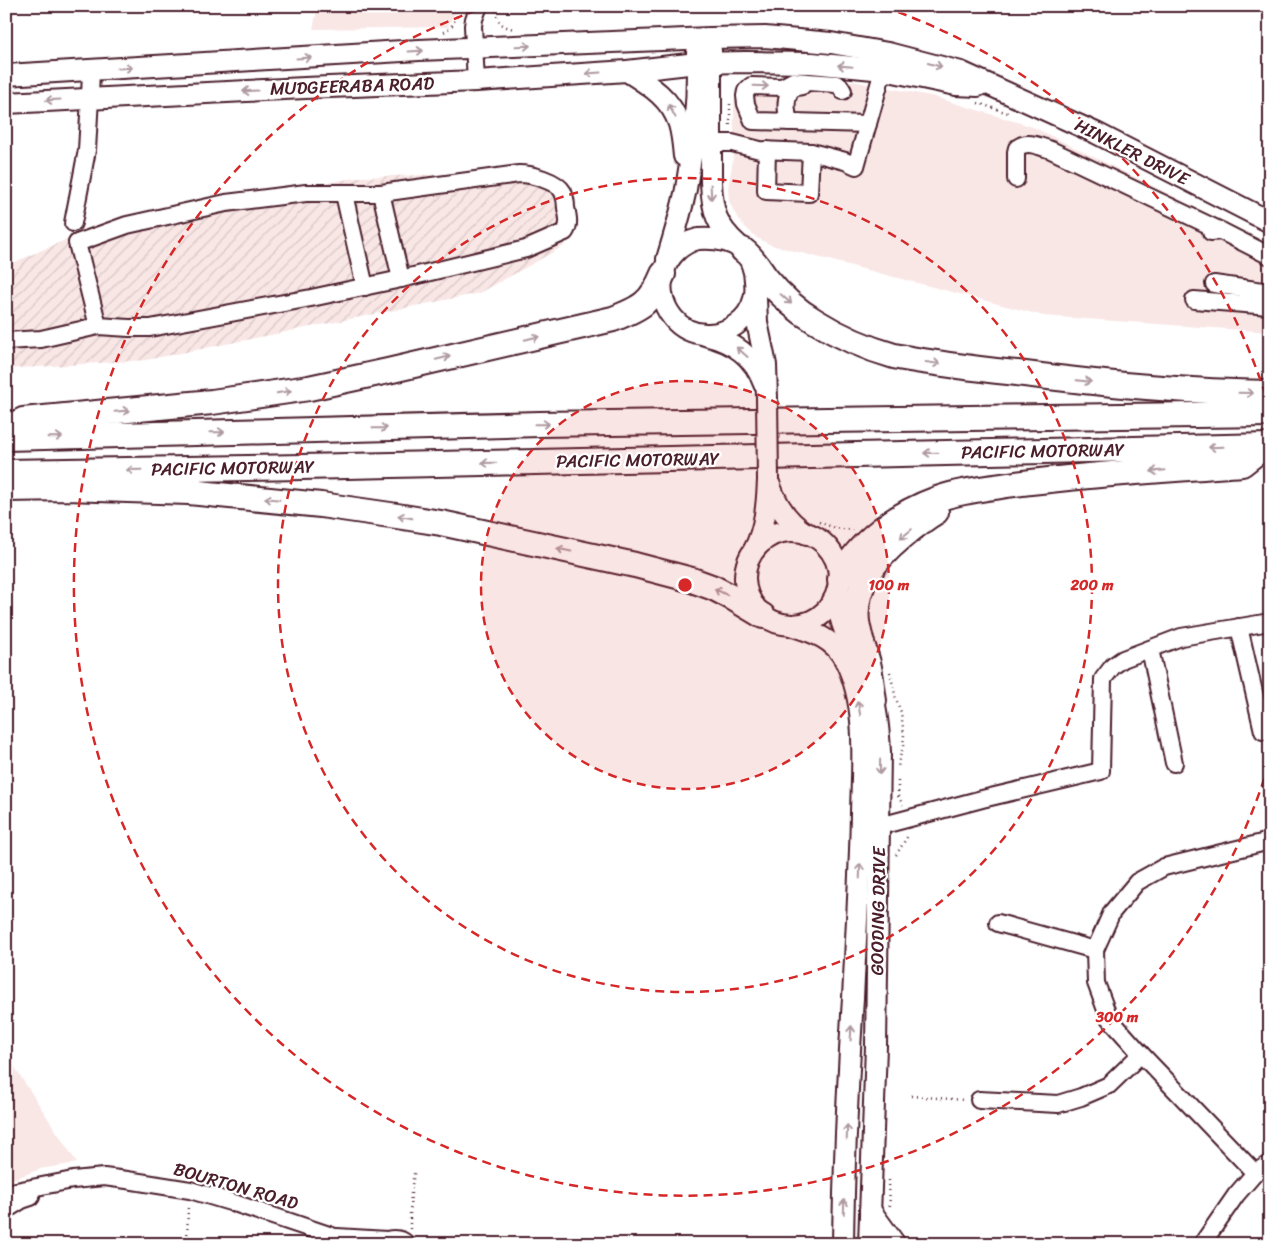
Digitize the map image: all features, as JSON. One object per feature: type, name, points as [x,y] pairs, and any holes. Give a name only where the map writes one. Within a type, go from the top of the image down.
[{"type":"highway","points":[[742,249],[752,258],[782,296],[813,320],[849,340],[895,356],[996,371],[1146,388],[1270,393]]},
{"type":"highway","points":[[6,430],[23,420],[203,404],[309,388],[613,319],[634,311],[647,301],[655,291],[664,271]]},
{"type":"highway","name":"PACIFIC MOTORWAY","points":[[6,438],[540,424],[1270,414]]},
{"type":"highway","points":[[839,582],[848,564],[868,541],[888,525],[915,508],[948,495],[970,490],[1052,479],[1242,464],[1267,446]]},
{"type":"highway","name":"PACIFIC MOTORWAY","points":[[6,472],[1267,446]]},
{"type":"highway","points":[[874,701],[857,614],[858,600],[871,569],[882,555],[928,517],[951,504],[1013,485]]},
{"type":"highway","points":[[6,489],[67,488],[189,492],[272,499],[451,525],[635,565],[692,580],[714,588],[763,616]]},
{"type":"main road","name":"HINKLER DRIVE","points":[[703,38],[744,37],[850,46],[886,62]]},
{"type":"main road","name":"MUDGEERABA ROAD","points":[[6,75],[474,48],[703,38]]},
{"type":"main road","points":[[703,38],[704,63],[721,143],[711,195],[714,212],[717,221],[749,258],[753,268],[756,288],[757,322],[766,365],[768,481],[761,534],[746,572],[747,593],[755,608],[763,616],[776,623],[793,626],[809,622],[823,614],[836,597],[839,582],[838,567],[834,556],[812,528]]},
{"type":"main road","name":"HINKLER DRIVE","points":[[704,63],[886,62],[962,72],[1096,134],[1270,222]]},
{"type":"main road","name":"MUDGEERABA ROAD","points":[[6,103],[476,81],[628,71],[704,63]]},
{"type":"main road","points":[[682,208],[704,63]]},
{"type":"main road","points":[[628,71],[651,86],[671,107],[679,127],[688,175]]},
{"type":"main road","points":[[721,143],[705,148],[701,153],[682,208],[664,271],[661,283],[662,295],[668,311],[684,327],[698,334],[728,342],[742,351],[759,372],[766,395]]},
{"type":"main road","points":[[664,271],[673,254],[684,244],[693,241],[703,239],[716,240],[728,242],[742,249]]},
{"type":"main road","points":[[698,334],[718,333],[736,325],[749,310],[756,288]]},
{"type":"main road","points":[[768,481],[776,502],[784,515],[796,527],[812,528]]},
{"type":"main road","points":[[752,554],[762,542],[776,534],[812,528]]},
{"type":"main road","name":"GOODING DRIVE","points":[[839,582],[839,606],[842,623],[859,660],[874,701],[880,752],[876,1027],[869,1244]]},
{"type":"main road","name":"GOODING DRIVE","points":[[793,626],[816,633],[830,642],[841,653],[852,678],[861,721],[863,750],[859,893],[840,1241]]},
{"type":"main road","points":[[870,1210],[895,1244]]},
{"type":"street","points":[[476,81],[473,26],[479,6]]},
{"type":"street","points":[[721,143],[760,150],[812,152],[856,166],[886,62]]},
{"type":"street","points":[[74,223],[87,150],[91,69]]},
{"type":"street","points":[[789,122],[788,93],[793,88],[802,86],[837,88],[844,94],[840,86],[836,84],[793,81],[782,87],[751,86],[746,91],[745,96],[753,121],[789,122],[868,124]]},
{"type":"street","points":[[1016,179],[1017,148],[1024,144],[1036,144],[1270,256]]},
{"type":"street","points":[[768,150],[766,191],[809,193],[812,152]]},
{"type":"street","points":[[6,342],[41,339],[98,326],[150,328],[401,280],[526,249],[565,232],[569,220],[564,193],[552,183],[526,174],[381,193],[306,193],[226,203],[127,225],[77,243],[98,326]]},
{"type":"street","points":[[381,193],[401,280]]},
{"type":"street","points":[[344,194],[366,287]]},
{"type":"street","points":[[1196,228],[1207,232],[1221,231]]},
{"type":"street","points":[[1214,284],[1270,292]]},
{"type":"street","points":[[1194,300],[1270,306]]},
{"type":"street","points":[[880,826],[982,799],[1101,771],[1102,679],[1113,666],[1123,659],[1180,637],[1270,622]]},
{"type":"street","points":[[1239,627],[1264,731]]},
{"type":"street","points":[[1150,649],[1174,763]]},
{"type":"street","points":[[1255,1173],[1109,1018],[1096,983],[1095,950],[1112,912],[1137,882],[1164,867],[1270,841]]},
{"type":"street","points":[[998,923],[1095,950]]},
{"type":"street","points":[[978,1100],[1058,1104],[1109,1085],[1141,1054]]},
{"type":"street","points":[[1202,1244],[1236,1195],[1255,1173],[1270,1163]]},
{"type":"street","name":"BOURTON ROAD","points":[[6,1196],[16,1191],[73,1180],[104,1177],[190,1190],[332,1236]]},
{"type":"street","name":"BOURTON ROAD","points":[[6,1210],[22,1200],[75,1186],[127,1180]]},
{"type":"street","points":[[332,1236],[385,1242],[395,1238],[401,1240],[409,1237]]},
{"type":"street","points":[[332,1236],[349,1244]]},
{"type":"path","points":[[721,143],[730,98]]},
{"type":"path","points":[[974,102],[1008,113]]},
{"type":"path","points":[[812,528],[826,525],[855,530]]},
{"type":"path","points":[[911,1096],[978,1100]]},
{"type":"path","points":[[409,1237],[412,1180],[415,1170]]},
{"type":"path","points":[[187,1244],[190,1190]]},
{"type":"path","points":[[806,1244],[817,1242],[818,1244]]},
{"type":"shaded area","points":[[318,6],[459,6],[447,27],[313,29]]},
{"type":"shaded area","points":[[753,78],[852,81],[931,96],[1033,127],[1270,244],[1270,332],[1044,316],[771,245],[757,238],[742,224],[734,212],[729,201],[728,188],[734,154],[734,102],[738,90]]},
{"type":"shaded area","points":[[518,172],[570,206],[569,225],[564,246],[480,293],[146,360],[6,369],[6,266],[106,222],[222,200],[361,177]]},
{"type":"shaded area","points":[[6,1054],[77,1163],[40,1169],[6,1182]]}]
